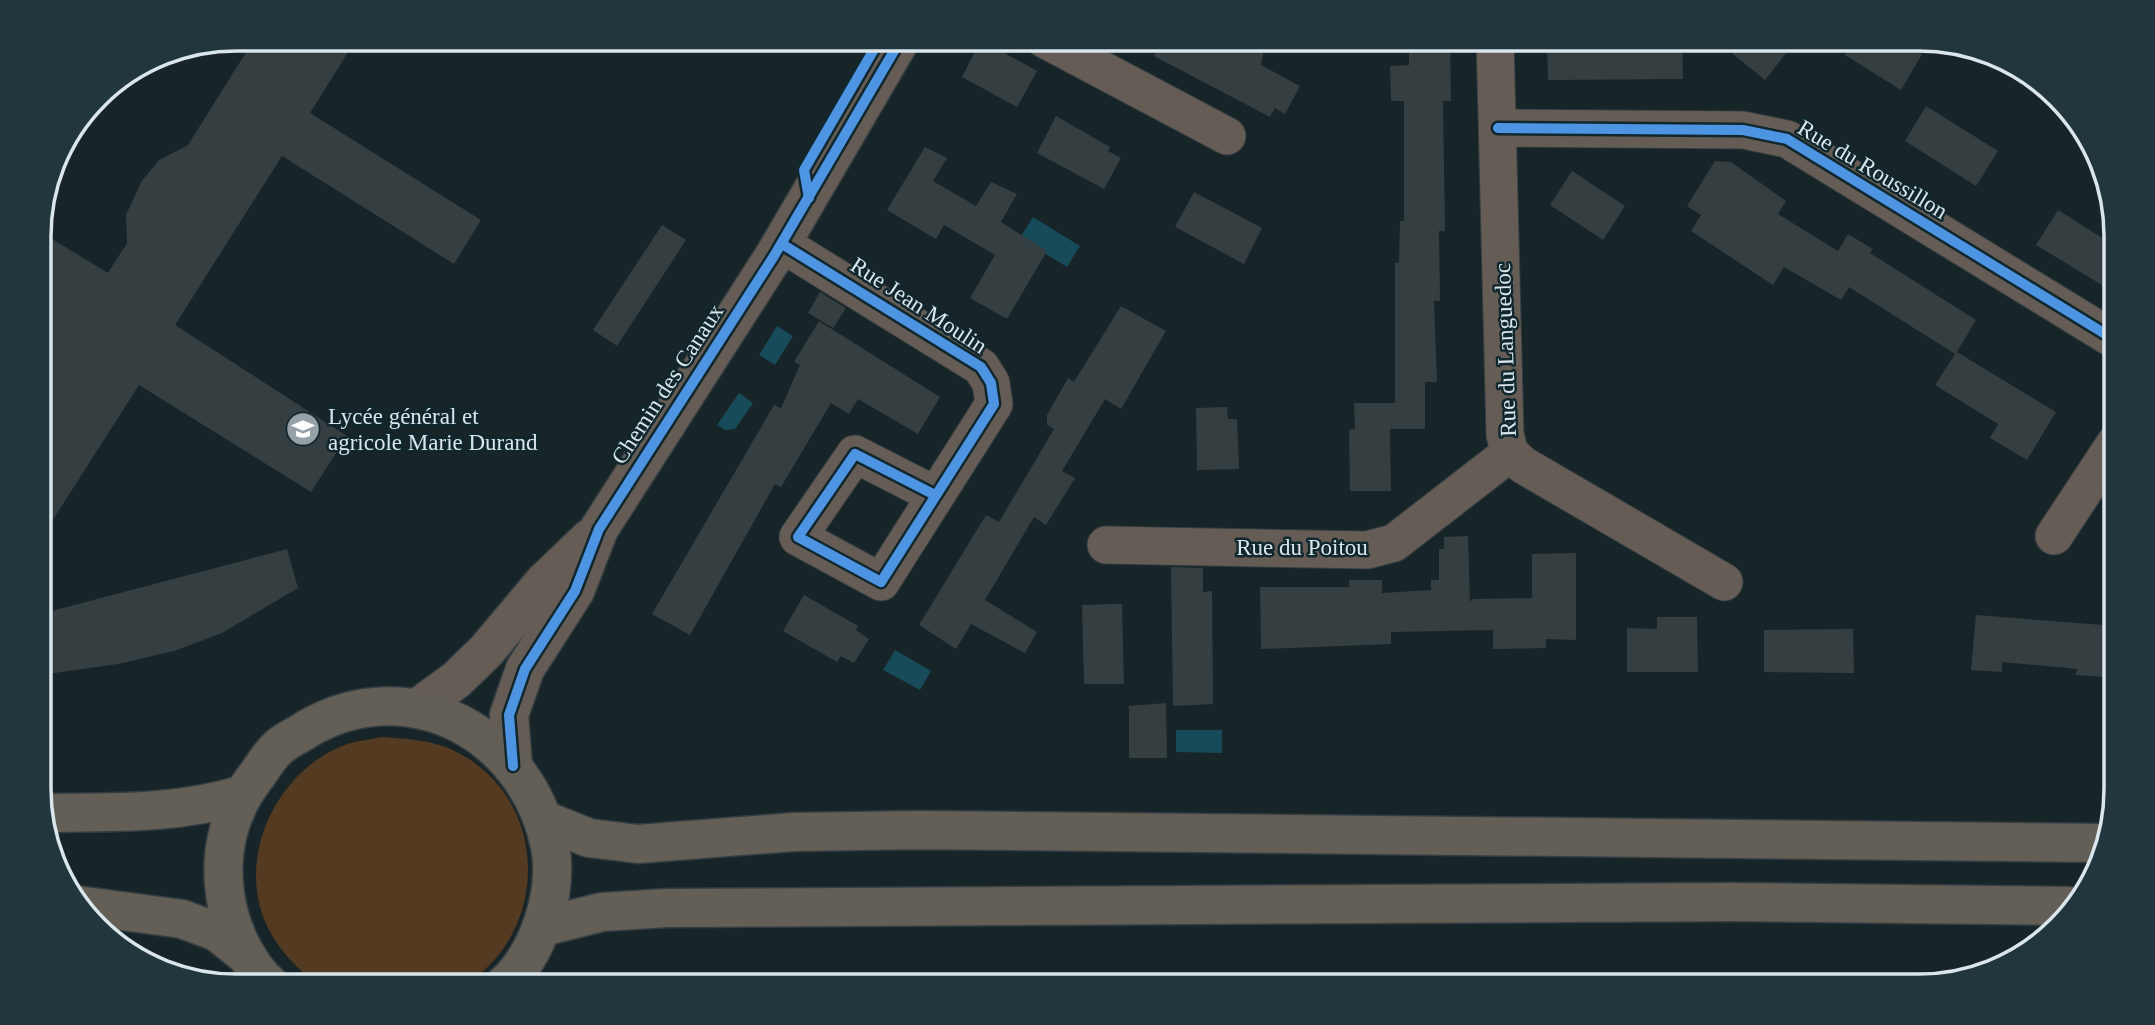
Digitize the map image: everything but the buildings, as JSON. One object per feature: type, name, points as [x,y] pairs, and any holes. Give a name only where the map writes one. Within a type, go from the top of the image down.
[{"type":"main road","points":[[247,956],[227,910],[222,874],[226,835],[241,795],[279,746],[331,716],[378,706],[416,709],[470,728],[500,750],[529,786],[544,820],[551,853],[548,906],[530,953],[513,974]]},
{"type":"main road","points":[[52,813],[147,812],[205,806],[241,795]]},
{"type":"main road","points":[[544,820],[589,838],[638,844],[794,832],[920,830],[2096,843]]},
{"type":"main road","points":[[542,927],[602,912],[667,908],[1720,902],[2063,905]]},
{"type":"main road","points":[[94,907],[182,919],[217,932],[247,956],[261,974]]},
{"type":"street","name":"Chemin des Canaux","points":[[513,766],[509,715],[525,669],[575,591],[599,529],[782,244],[893,51]]},
{"type":"street","points":[[1068,51],[1227,136]]},
{"type":"street","name":"Rue du Languedoc","points":[[1496,51],[1505,435],[1510,453],[1523,465],[1724,582]]},
{"type":"street","name":"Rue du Roussillon","points":[[1498,128],[1743,130],[1787,139],[2104,333]]},
{"type":"street","name":"Rue Jean Moulin","points":[[782,244],[981,367],[991,383],[994,404],[935,495]]},
{"type":"street","name":"Rue du Poitou","points":[[1105,545],[1367,550],[1394,543],[1510,453]]},
{"type":"street","points":[[2054,536],[2104,460]]},
{"type":"street","name":"Chemin des Canaux","points":[[416,709],[456,680],[476,661],[544,582],[599,529]]},
{"type":"shaded area","points":[[382,737],[434,743],[454,751],[492,778],[512,806],[524,838],[528,871],[524,904],[511,936],[491,964],[478,974],[305,974],[277,944],[267,926],[259,901],[256,874],[259,848],[267,822],[296,777],[317,760],[355,742]]},
{"type":"water","points":[[1033,217],[1080,246],[1067,267],[1020,238]]},
{"type":"water","points":[[777,326],[793,336],[775,365],[759,355]]},
{"type":"water","points":[[739,393],[753,403],[735,429],[725,430],[717,425]]},
{"type":"water","points":[[895,650],[931,671],[920,690],[883,670]]},
{"type":"water","points":[[1176,730],[1222,730],[1222,753],[1176,752]]},
{"type":"cycle path","points":[[809,198],[804,170],[873,51]]},
{"type":"cycle path","points":[[513,766],[509,715],[525,669],[575,591],[599,529],[774,256],[894,51]]},
{"type":"cycle path","points":[[1498,128],[1743,130],[1787,139],[2104,333]]},
{"type":"cycle path","points":[[782,244],[981,367],[991,383],[994,404],[881,582],[798,537],[855,454],[935,495]]},
{"type":"place","name":"Lycée général et agricole Marie Durand","points":[[303,429]]}]
